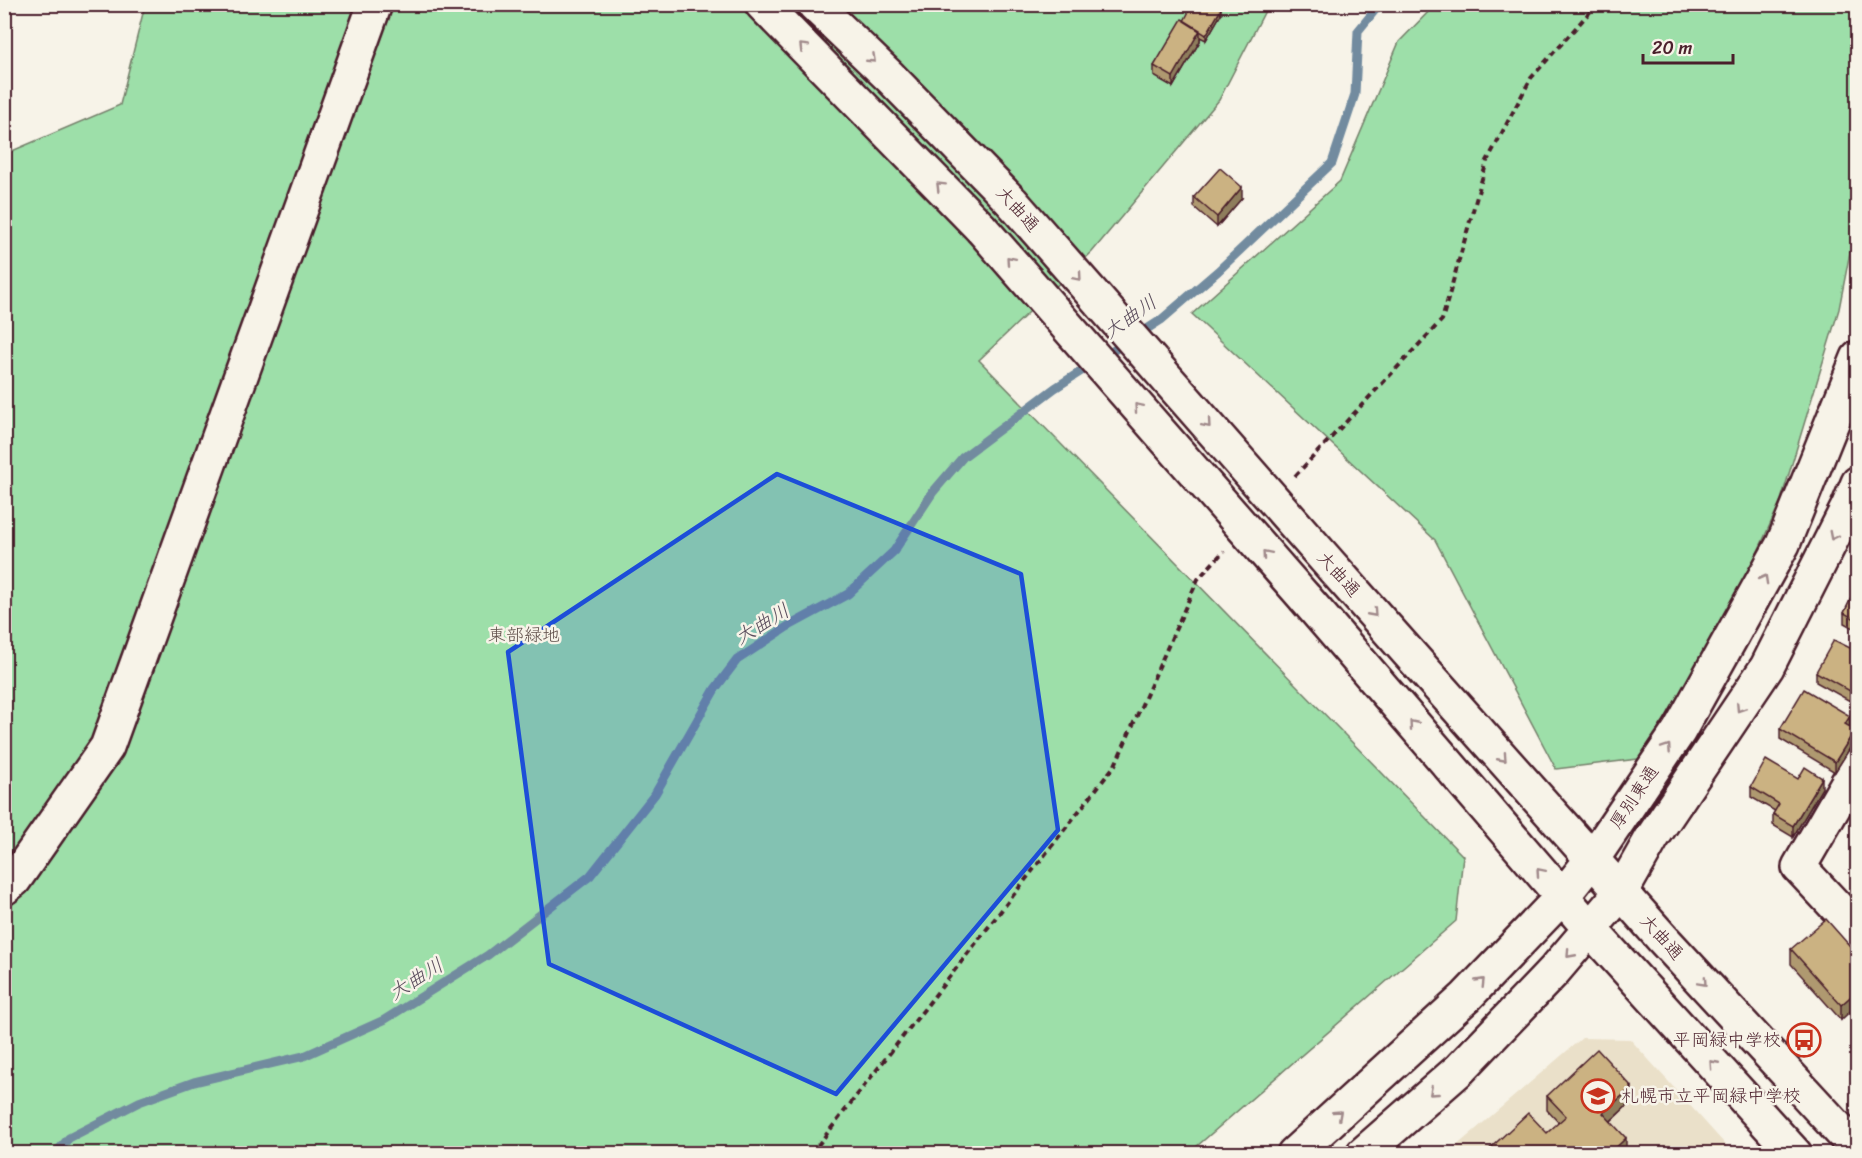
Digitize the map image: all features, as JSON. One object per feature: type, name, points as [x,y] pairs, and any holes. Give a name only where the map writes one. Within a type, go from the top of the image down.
[{"type":"street","points":[[4,888],[14,880],[107,747],[375,4]]},
{"type":"street","points":[[762,4],[981,228],[1305,598],[1591,930],[1795,1154]]},
{"type":"street","name":"大曲通","points":[[814,4],[890,76],[1012,202],[1334,569],[1857,1150]]},
{"type":"street","name":"厚別東通","points":[[1294,1154],[1466,997],[1562,897],[1593,858],[1678,731],[1783,544],[1857,358]]},
{"type":"street","points":[[1363,1154],[1460,1070],[1591,930],[1622,891],[1652,838],[1767,666],[1848,507],[1857,483]]},
{"type":"street","points":[[1857,765],[1799,867],[1857,930]]},
{"type":"path","points":[[1288,484],[1442,320],[1487,161],[1531,78],[1597,4]]},
{"type":"path","points":[[811,1154],[1115,765],[1198,579],[1231,544]]},
{"type":"highlighted area","points":[[777,474],[1021,574],[1058,830],[836,1094],[549,964],[508,652]]},
{"type":"shaded area","name":"札幌市立平岡緑中学校","points":[[1582,1038],[1630,1039],[1733,1153],[1447,1154]]},
{"type":"green space","name":"東部緑地","points":[[145,5],[1268,5],[1219,100],[1092,252],[979,360],[1463,856],[1456,921],[1189,1153],[5,1154],[5,154],[120,105]]},
{"type":"green space","points":[[1435,5],[1857,5],[1857,216],[1839,309],[1781,500],[1720,636],[1638,759],[1556,769],[1435,540],[1192,314],[1340,181],[1399,42]]},
{"type":"building","points":[[1193,4],[1213,4],[1221,9],[1206,35],[1184,21]]},
{"type":"building","points":[[1182,19],[1200,30],[1173,77],[1154,66]]},
{"type":"building","points":[[1220,168],[1242,187],[1217,217],[1194,197]]},
{"type":"building","points":[[1857,586],[1857,620],[1844,613]]},
{"type":"building","points":[[1834,640],[1854,650],[1857,643],[1857,678],[1850,691],[1816,672]]},
{"type":"building","points":[[1804,689],[1850,716],[1845,724],[1855,730],[1835,762],[1780,729]]},
{"type":"building","points":[[1766,760],[1798,779],[1805,767],[1822,778],[1793,826],[1773,814],[1779,804],[1751,787]]},
{"type":"building","points":[[1826,919],[1857,954],[1857,991],[1841,1005],[1791,949]]},
{"type":"building","points":[[1597,1049],[1632,1087],[1603,1113],[1626,1138],[1609,1154],[1484,1154],[1528,1113],[1547,1133],[1566,1116],[1547,1096]]},
{"type":"waterway","name":"大曲川","points":[[55,1154],[69,1138],[139,1102],[194,1082],[304,1056],[384,1020],[488,955],[590,876],[655,794],[715,689],[737,660],[787,627],[848,594],[894,551],[933,492],[963,457],[1055,388],[1161,320],[1218,271],[1332,163],[1355,94],[1358,31],[1380,4]]},
{"type":"place","name":"平岡緑中学校","points":[[1804,1040]]},
{"type":"place","name":"札幌市立平岡緑中学校","points":[[1598,1096]]}]
